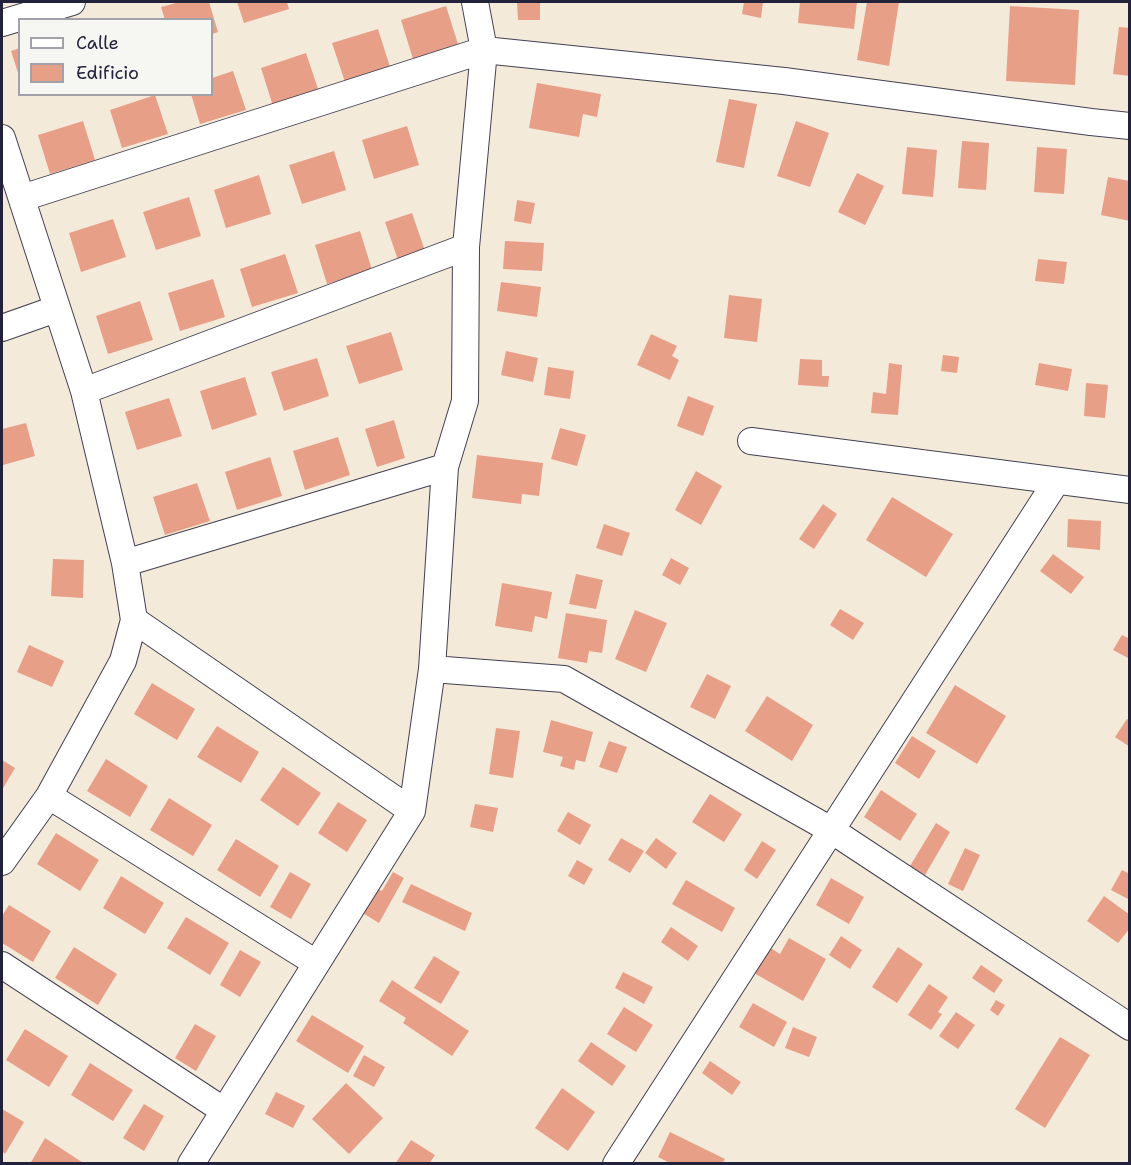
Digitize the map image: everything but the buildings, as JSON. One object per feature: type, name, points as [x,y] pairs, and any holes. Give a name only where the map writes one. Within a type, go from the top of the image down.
[{"type":"street","points":[[19,18],[72,2]]},
{"type":"street","points":[[191,1164],[412,811],[432,669],[445,467],[465,401],[466,247],[484,50],[475,2]]},
{"type":"street","points":[[2,23],[18,18]]},
{"type":"street","points":[[22,198],[484,50],[784,81],[1130,126]]},
{"type":"street","points":[[2,138],[84,392],[125,563],[134,620],[123,661],[49,796],[2,862]]},
{"type":"street","points":[[84,392],[466,247]]},
{"type":"street","points":[[2,328],[56,309]]},
{"type":"street","points":[[751,441],[1130,490]]},
{"type":"street","points":[[125,563],[445,467]]},
{"type":"street","points":[[616,1164],[1056,482]]},
{"type":"street","points":[[134,620],[412,811]]},
{"type":"street","points":[[432,669],[564,679],[831,830],[1130,1027]]},
{"type":"street","points":[[49,796],[316,963]]},
{"type":"street","points":[[2,965],[223,1110]]}]
